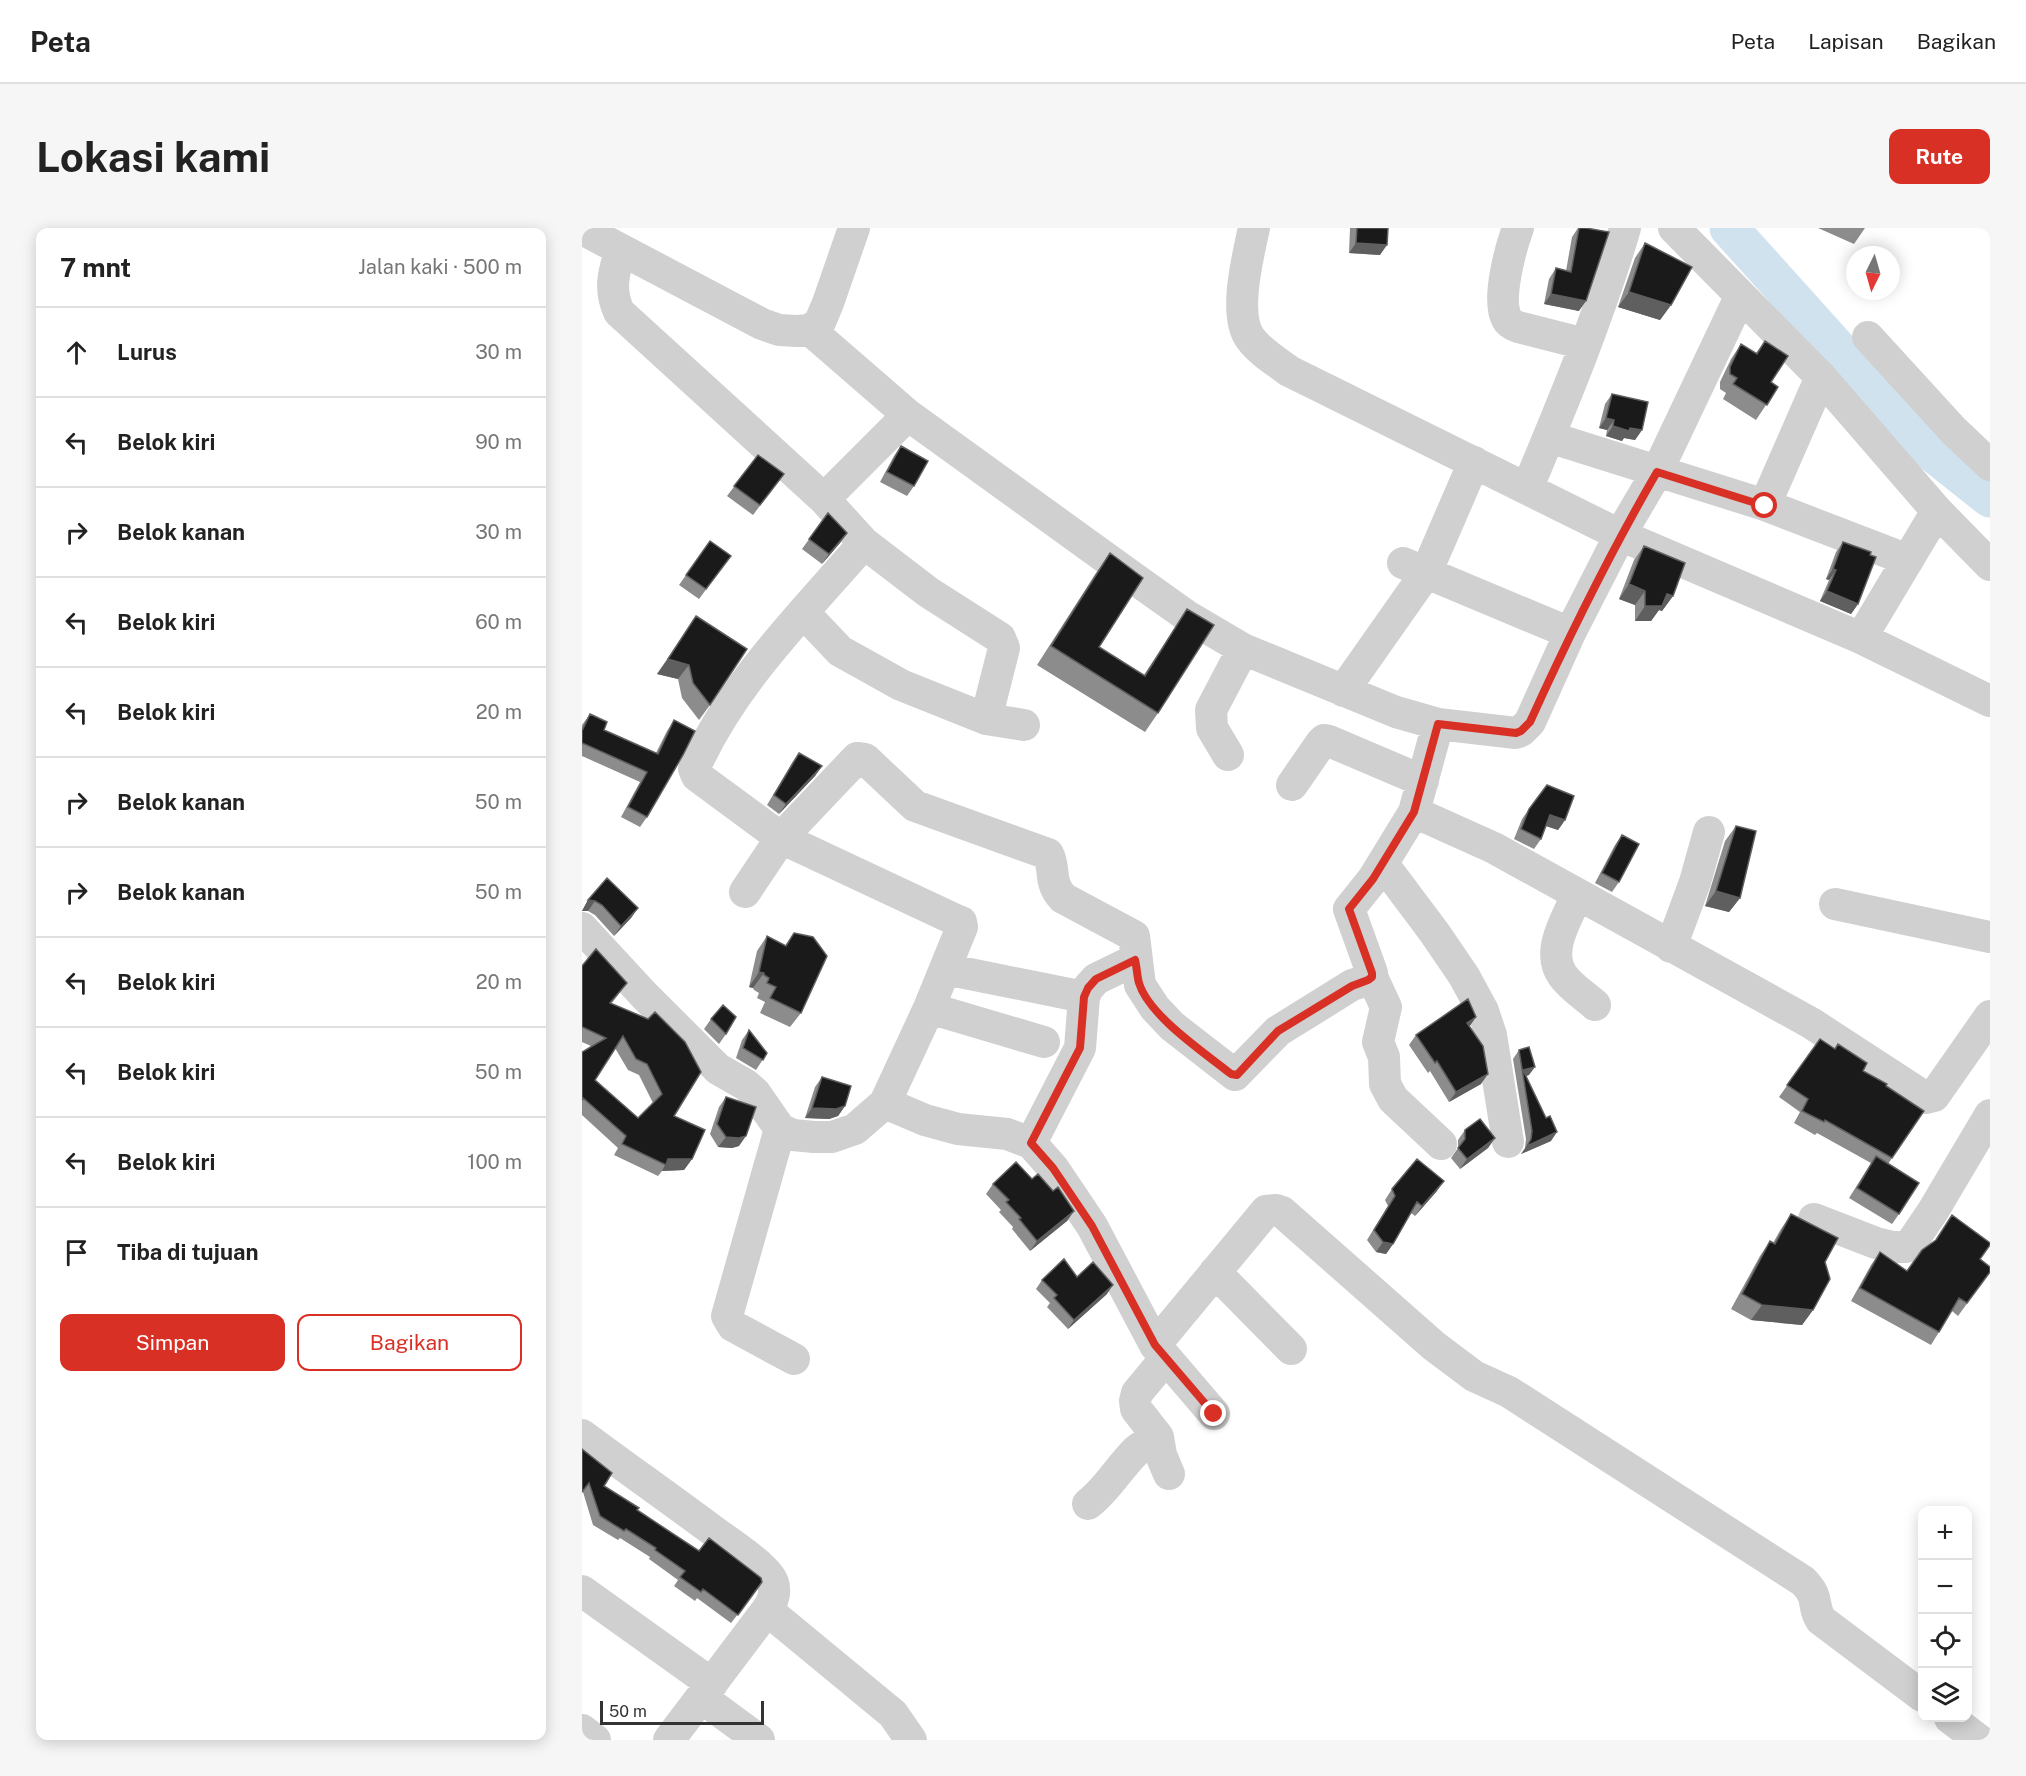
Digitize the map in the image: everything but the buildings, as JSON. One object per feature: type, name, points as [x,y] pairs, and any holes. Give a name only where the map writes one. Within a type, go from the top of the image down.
[{"type":"street","points":[[582,229],[762,324],[779,330],[810,330],[820,322],[854,228]]},
{"type":"street","points":[[1254,228],[1242,301],[1243,320],[1248,337],[1260,351],[1289,371],[1620,536],[1860,638],[1990,701]]},
{"type":"street","points":[[1518,228],[1506,267],[1504,312],[1506,319],[1510,324],[1518,327],[1585,344]]},
{"type":"street","points":[[1527,489],[1585,344],[1625,228]]},
{"type":"street","points":[[1674,228],[1821,377],[1937,511],[1990,565]]},
{"type":"street","points":[[621,250],[613,273],[612,291],[619,312],[824,500],[864,543],[928,592],[1000,638],[1004,648],[987,719]]},
{"type":"street","points":[[810,330],[908,415],[1135,579],[1187,615],[1243,649],[1396,712],[1438,724],[1507,732],[1521,731],[1530,722],[1570,633],[1620,536],[1657,472],[1740,297]]},
{"type":"street","points":[[1868,337],[1954,431],[1990,465]]},
{"type":"street","points":[[1765,506],[1821,377]]},
{"type":"street","points":[[824,500],[908,415]]},
{"type":"street","points":[[1549,437],[1765,506],[1908,560]]},
{"type":"street","points":[[1343,691],[1474,462]]},
{"type":"street","points":[[1860,638],[1937,511]]},
{"type":"street","points":[[582,927],[707,1059],[718,1069],[746,1085],[755,1093],[780,1129],[793,1135],[832,1137],[855,1129],[885,1103],[962,930],[961,922],[781,837],[697,776],[694,770],[707,741],[740,688],[777,641],[864,543]]},
{"type":"street","points":[[1415,568],[1570,633]]},
{"type":"street","points":[[804,613],[840,651],[901,685],[987,719],[1024,725]]},
{"type":"street","points":[[1228,755],[1212,728],[1211,711],[1243,649]]},
{"type":"street","points":[[1438,724],[1414,812],[1379,870],[1349,909],[1372,977],[1386,1006],[1378,1042],[1384,1057],[1385,1084],[1393,1099],[1441,1144]]},
{"type":"street","points":[[1292,785],[1324,740],[1423,782]]},
{"type":"street","points":[[745,892],[781,837],[857,758],[861,758],[915,806],[1048,854],[1056,891],[1063,898],[1134,936],[1135,960],[1140,985],[1155,1008],[1172,1026],[1233,1075],[1239,1074],[1278,1031],[1352,986],[1372,977]]},
{"type":"street","points":[[1414,812],[1494,849],[1811,1023],[1928,1098],[1934,1096],[1990,1016]]},
{"type":"street","points":[[1671,947],[1695,882],[1709,832]]},
{"type":"street","points":[[1379,870],[1440,940],[1464,976],[1483,1011],[1491,1035],[1508,1142]]},
{"type":"street","points":[[1577,895],[1558,940],[1555,954],[1563,976],[1595,1005]]},
{"type":"street","points":[[1835,904],[1990,937]]},
{"type":"street","points":[[1031,1143],[1080,1048],[1084,997],[1088,988],[1096,979],[1135,960]]},
{"type":"street","points":[[945,969],[1084,997]]},
{"type":"street","points":[[929,1008],[1044,1042]]},
{"type":"street","points":[[885,1103],[947,1126],[1007,1134],[1031,1143],[1053,1168],[1092,1226],[1161,1351],[1214,1414]]},
{"type":"street","points":[[1814,1219],[1876,1242],[1893,1247],[1906,1247],[1912,1242],[1933,1211],[1990,1115]]},
{"type":"street","points":[[780,1129],[727,1316],[733,1326],[794,1359]]},
{"type":"street","points":[[1169,1474],[1161,1455],[1158,1437],[1137,1409],[1135,1401],[1137,1394],[1161,1351],[1215,1272],[1266,1211],[1276,1210],[1282,1212],[1434,1346],[1474,1376],[1509,1392],[1803,1581],[1814,1594],[1818,1616],[1821,1620],[1918,1692]]},
{"type":"street","points":[[1215,1272],[1291,1349]]},
{"type":"street","points":[[582,1435],[741,1552],[769,1576],[774,1591],[773,1602],[669,1740]]},
{"type":"street","points":[[1088,1504],[1099,1495],[1140,1448],[1158,1437]]},
{"type":"street","points":[[582,1591],[707,1691],[759,1740]]},
{"type":"street","points":[[767,1610],[893,1713],[911,1740]]},
{"type":"street","points":[[1955,1722],[1979,1740]]},
{"type":"street","points":[[582,1730],[595,1740]]},
{"type":"waterway","points":[[1729,228],[1927,448],[1990,498]]},
{"type":"route","points":[[1214,1414],[1155,1345],[1092,1226],[1053,1168],[1031,1143],[1075,1062],[1080,1048],[1084,997],[1088,988],[1096,979],[1135,960],[1140,985],[1155,1008],[1172,1026],[1231,1074],[1237,1075],[1278,1031],[1352,986],[1372,977],[1349,909],[1373,879],[1414,812],[1438,724],[1516,733],[1526,727],[1570,633],[1620,536],[1657,472],[1765,506]]}]
